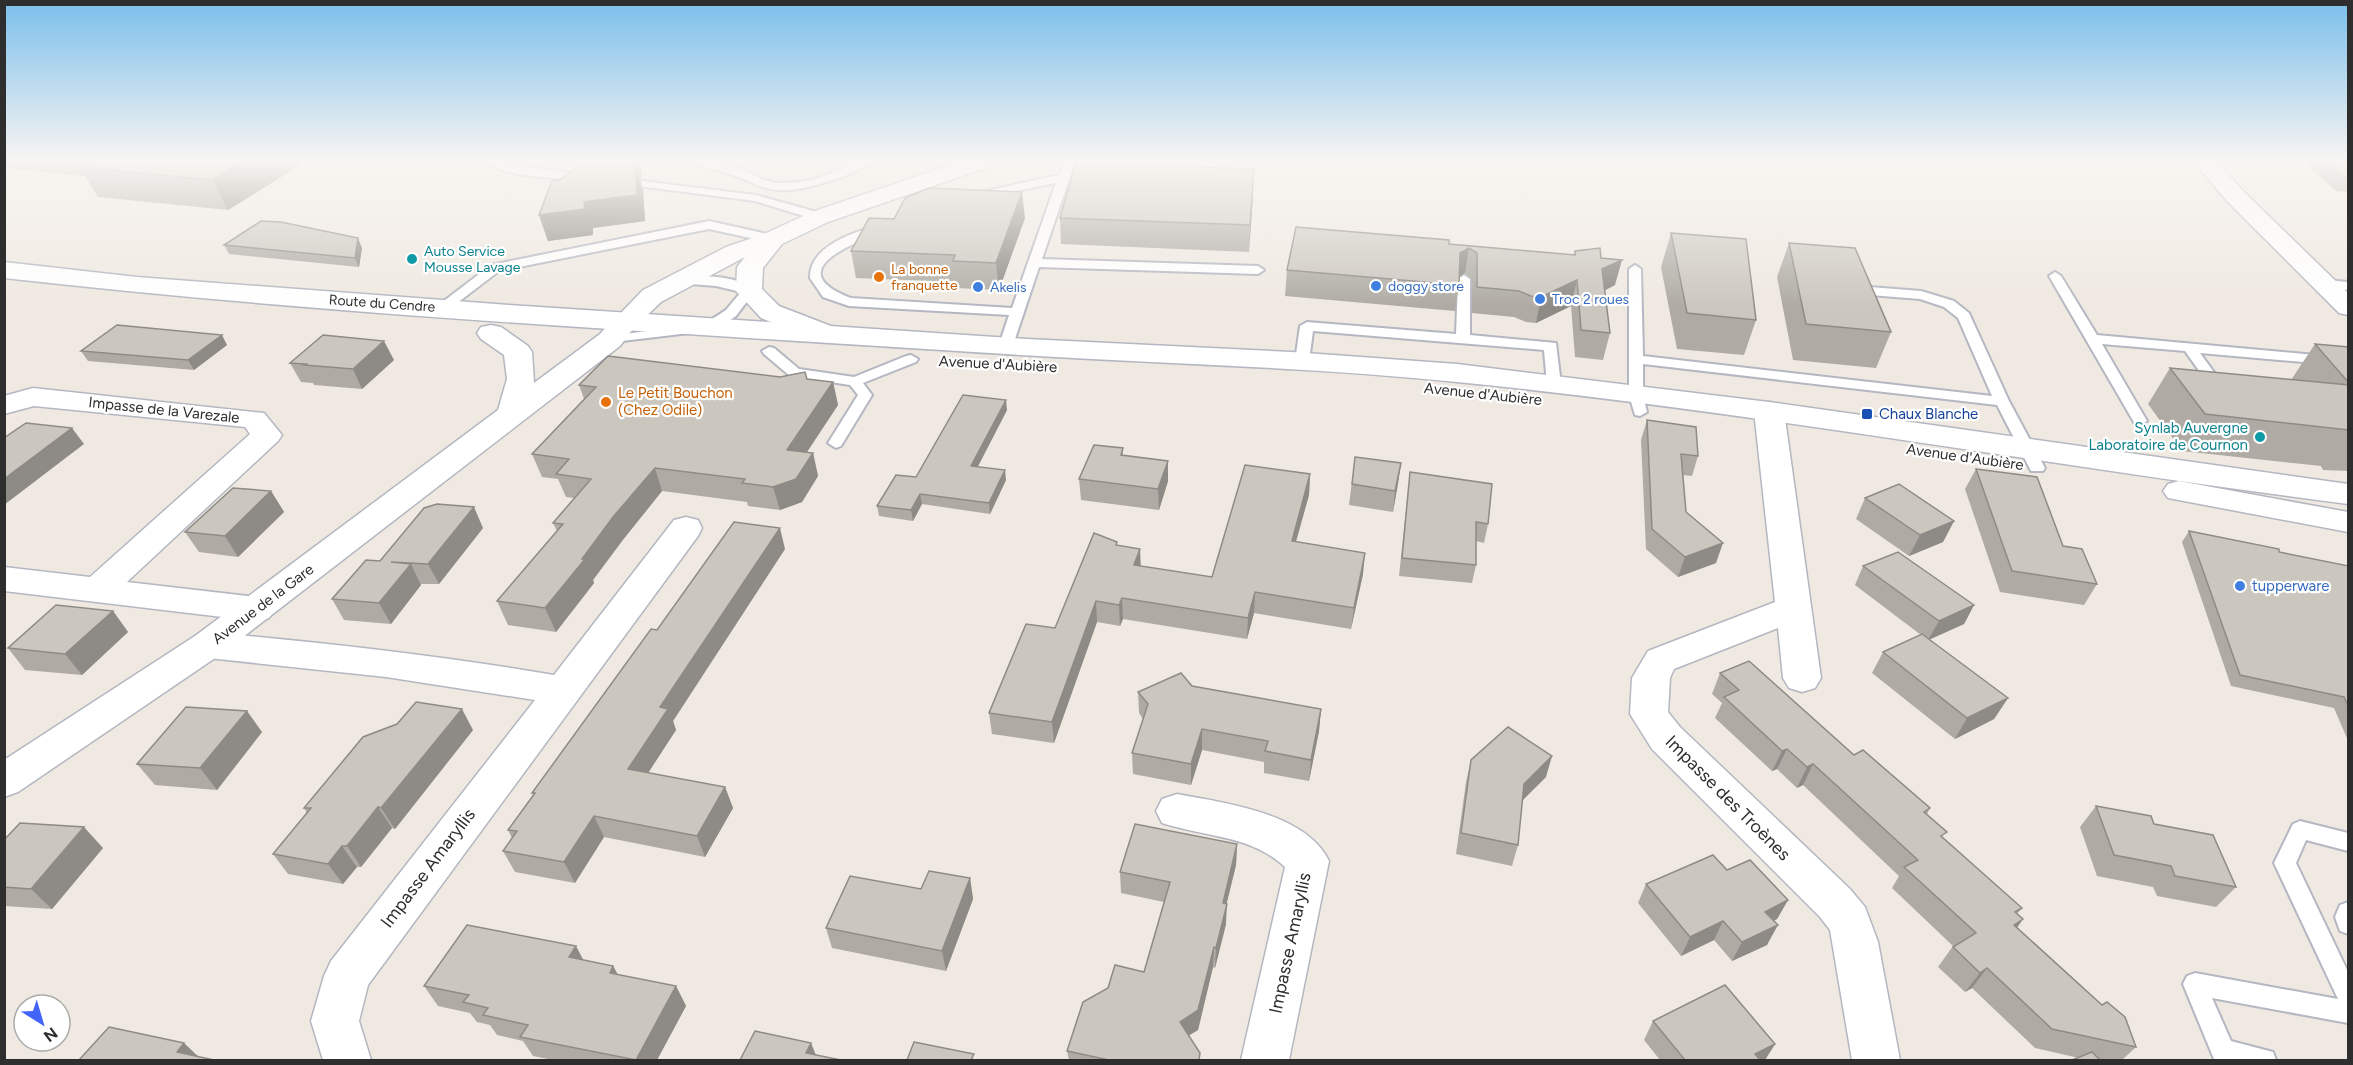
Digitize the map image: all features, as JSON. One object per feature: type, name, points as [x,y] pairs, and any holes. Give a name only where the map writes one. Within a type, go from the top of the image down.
[{"type":"main road","points":[[618,331],[652,296],[735,252],[773,239],[843,209]]},
{"type":"main road","points":[[2250,209],[2338,285],[2349,307]]},
{"type":"main road","points":[[773,239],[750,267],[749,291],[770,312],[826,334]]},
{"type":"main road","name":"Route du Cendre","points":[[4,270],[137,285],[443,307],[618,331]]},
{"type":"main road","name":"Route du Cendre","points":[[137,285],[302,311],[491,333],[618,331]]},
{"type":"main road","name":"Avenue d'Aubière","points":[[618,331],[710,327],[1302,361],[1457,373],[1554,385],[1638,404]]},
{"type":"main road","name":"Avenue d'Aubière","points":[[618,331],[770,351],[1452,389],[1638,404],[1770,420],[2031,458],[2349,494]]},
{"type":"main road","name":"Avenue de la Gare","points":[[4,781],[208,645],[618,331]]},
{"type":"main road","points":[[491,333],[518,352],[521,380],[512,414]]},
{"type":"main road","name":"Impasse de la Varezale","points":[[4,405],[33,397],[254,418],[267,435],[97,590]]},
{"type":"main road","points":[[1770,420],[1802,678]]},
{"type":"main road","name":"Avenue d'Aubière","points":[[2031,458],[2349,522]]},
{"type":"main road","name":"Impasse Amaryllis","points":[[346,1060],[335,1021],[347,976],[686,528]]},
{"type":"main road","points":[[4,579],[257,609]]},
{"type":"main road","name":"Impasse des Troènes","points":[[1793,608],[1661,660],[1651,678],[1649,714],[1666,738],[1835,903],[1849,921],[1856,942],[1876,1060]]},
{"type":"main road","points":[[208,645],[406,665],[499,678],[563,691]]},
{"type":"main road","name":"Impasse Amaryllis","points":[[1177,811],[1264,830],[1293,846],[1308,861],[1265,1060]]},
{"type":"lane","points":[[790,209],[820,217]]},
{"type":"lane","points":[[1006,345],[1054,209]]},
{"type":"lane","points":[[896,223],[845,243],[817,263],[816,278],[828,294],[849,302],[1018,312]]},
{"type":"lane","points":[[443,307],[495,267],[709,225],[773,239]]},
{"type":"lane","points":[[1035,263],[1258,270]]},
{"type":"lane","points":[[1635,269],[1638,404]]},
{"type":"lane","points":[[2055,276],[2140,421]]},
{"type":"lane","points":[[1463,339],[1464,279]]},
{"type":"lane","points":[[682,280],[710,280],[736,285],[749,291],[731,313],[710,327]]},
{"type":"lane","points":[[1857,291],[1921,295],[1949,304],[1964,316],[2002,401],[2031,458]]},
{"type":"lane","points":[[1302,361],[1307,326],[1551,346],[1554,385]]},
{"type":"lane","points":[[2093,339],[2349,362]]},
{"type":"lane","points":[[2188,347],[2217,386]]},
{"type":"lane","points":[[770,351],[795,373],[855,381],[911,359]]},
{"type":"lane","points":[[1636,359],[2002,401]]},
{"type":"lane","points":[[836,443],[865,395],[855,381]]},
{"type":"lane","points":[[2349,842],[2300,830],[2285,863],[2349,995]]},
{"type":"lane","points":[[2349,912],[2346,917],[2349,924]]},
{"type":"lane","points":[[2264,1060],[2223,1051],[2195,984],[2349,1012]]},
{"type":"building","points":[[541,209],[585,209],[539,215]]},
{"type":"building","points":[[899,209],[1016,209],[996,263],[953,261],[955,255],[851,251],[869,218],[894,219]]},
{"type":"building","points":[[1063,209],[1251,209],[1250,225],[1060,218]]},
{"type":"building","points":[[261,221],[281,222],[358,238],[355,258],[224,245]]},
{"type":"building","points":[[1296,227],[1449,240],[1449,244],[1575,255],[1575,251],[1600,248],[1601,258],[1622,260],[1602,269],[1610,333],[1581,330],[1577,280],[1541,297],[1519,291],[1477,287],[1477,253],[1469,248],[1460,253],[1459,285],[1287,270]]},
{"type":"building","points":[[1671,233],[1746,239],[1756,320],[1687,313]]},
{"type":"building","points":[[1789,243],[1855,248],[1891,332],[1806,324]]},
{"type":"building","points":[[117,325],[222,335],[188,360],[81,351]]},
{"type":"building","points":[[323,335],[384,341],[353,369],[290,363]]},
{"type":"building","points":[[2315,344],[2349,347],[2349,383]]},
{"type":"building","points":[[608,356],[780,377],[805,372],[807,379],[833,382],[787,450],[813,453],[796,479],[773,487],[742,483],[745,479],[655,468],[613,517],[582,559],[585,559],[545,608],[497,601],[563,524],[553,523],[591,479],[556,474],[569,459],[532,454],[596,387],[579,385]]},
{"type":"building","points":[[2170,368],[2349,385],[2349,430],[2205,414]]},
{"type":"building","points":[[963,395],[1006,400],[971,466],[1005,470],[989,503],[920,494],[911,510],[877,506],[896,475],[916,477]]},
{"type":"building","points":[[1647,420],[1696,427],[1698,456],[1681,454],[1686,512],[1723,543],[1685,557],[1652,529]]},
{"type":"building","points":[[26,423],[72,428],[4,479],[4,438]]},
{"type":"building","points":[[1094,445],[1123,448],[1121,455],[1168,461],[1158,489],[1079,479]]},
{"type":"building","points":[[1355,457],[1401,463],[1395,491],[1352,484]]},
{"type":"building","points":[[1245,465],[1310,474],[1292,541],[1365,553],[1354,608],[1255,592],[1248,618],[1122,598],[1119,605],[1096,601],[1052,722],[989,713],[1026,624],[1055,628],[1094,533],[1117,542],[1116,545],[1140,549],[1134,565],[1212,577]]},
{"type":"building","points":[[1976,469],[2037,477],[2063,546],[2082,549],[2097,584],[2012,571]]},
{"type":"building","points":[[1410,472],[1492,484],[1488,524],[1476,522],[1476,565],[1402,558]]},
{"type":"building","points":[[1899,484],[1954,521],[1920,535],[1865,498]]},
{"type":"building","points":[[233,488],[271,491],[225,536],[185,532]]},
{"type":"building","points":[[437,504],[474,507],[428,564],[391,562],[411,564],[379,603],[332,599],[366,560],[380,561],[424,508]]},
{"type":"building","points":[[734,522],[780,528],[660,707],[668,709],[628,769],[725,787],[697,836],[594,816],[564,862],[503,851],[517,831],[508,830],[535,793],[532,793],[651,629],[657,630]]},
{"type":"building","points":[[2189,531],[2349,566],[2349,708],[2344,697],[2240,675]]},
{"type":"building","points":[[1898,552],[1974,605],[1939,621],[1863,566]]},
{"type":"building","points":[[56,605],[113,611],[65,654],[8,648]]},
{"type":"building","points":[[1922,634],[2008,698],[1967,718],[1883,652]]},
{"type":"building","points":[[1749,661],[1854,755],[1863,750],[1930,808],[1924,812],[1947,832],[1941,836],[2022,908],[2015,912],[2023,919],[2014,925],[2102,1005],[2107,1002],[2125,1017],[2136,1047],[2052,1029],[1987,968],[1980,973],[1953,947],[1976,933],[1904,867],[1918,860],[1813,764],[1807,767],[1787,749],[1782,751],[1724,697],[1739,690],[1720,673]]},
{"type":"building","points":[[1181,673],[1192,686],[1321,709],[1311,760],[1265,751],[1268,741],[1202,729],[1191,764],[1132,753],[1148,704],[1138,692]]},
{"type":"building","points":[[416,702],[462,709],[347,846],[342,846],[328,864],[273,854],[311,808],[304,808],[363,737],[397,724]]},
{"type":"building","points":[[186,707],[247,711],[200,768],[137,764]]},
{"type":"building","points":[[1508,727],[1552,756],[1524,784],[1518,845],[1461,833],[1471,760]]},
{"type":"building","points":[[2096,806],[2151,816],[2154,824],[2213,835],[2236,887],[2175,876],[2171,866],[2114,855]]},
{"type":"building","points":[[20,823],[84,827],[31,889],[4,887],[4,840]]},
{"type":"building","points":[[1135,824],[1237,844],[1223,903],[1227,904],[1198,1010],[1180,1022],[1200,1053],[1199,1060],[1109,1060],[1067,1051],[1083,1002],[1108,988],[1115,965],[1144,972],[1170,882],[1120,872]]},
{"type":"building","points":[[1713,855],[1727,870],[1750,860],[1788,900],[1765,912],[1778,925],[1742,942],[1723,921],[1690,937],[1646,884]]},
{"type":"building","points":[[929,871],[970,878],[942,951],[826,928],[850,876],[921,889]]},
{"type":"building","points":[[467,925],[576,946],[569,957],[613,966],[610,973],[676,986],[636,1060],[520,1037],[528,1025],[483,1015],[488,1008],[463,1002],[469,995],[424,986]]},
{"type":"building","points":[[1725,985],[1775,1044],[1755,1054],[1760,1060],[1685,1060],[1653,1021]]},
{"type":"building","points":[[109,1027],[184,1043],[177,1052],[214,1060],[79,1060]]},
{"type":"building","points":[[755,1031],[811,1043],[806,1053],[841,1060],[740,1060]]},
{"type":"building","points":[[914,1042],[974,1054],[971,1060],[907,1060]]},
{"type":"building","points":[[2092,1052],[2100,1060],[2072,1060]]},
{"type":"place","name":"Auto Service Mousse Lavage","points":[[412,259]]},
{"type":"place","name":"La bonne franquette","points":[[879,277]]},
{"type":"place","name":"doggy store","points":[[1376,286]]},
{"type":"place","name":"Akelis","points":[[978,287]]},
{"type":"place","name":"Troc 2 roues","points":[[1540,299]]},
{"type":"place","name":"Le Petit Bouchon (Chez Odile)","points":[[606,402]]},
{"type":"place","name":"Chaux Blanche","points":[[1867,414]]},
{"type":"place","name":"Synlab Auvergne Laboratoire de Cournon","points":[[2260,437]]},
{"type":"place","name":"tupperware","points":[[2240,586]]}]
